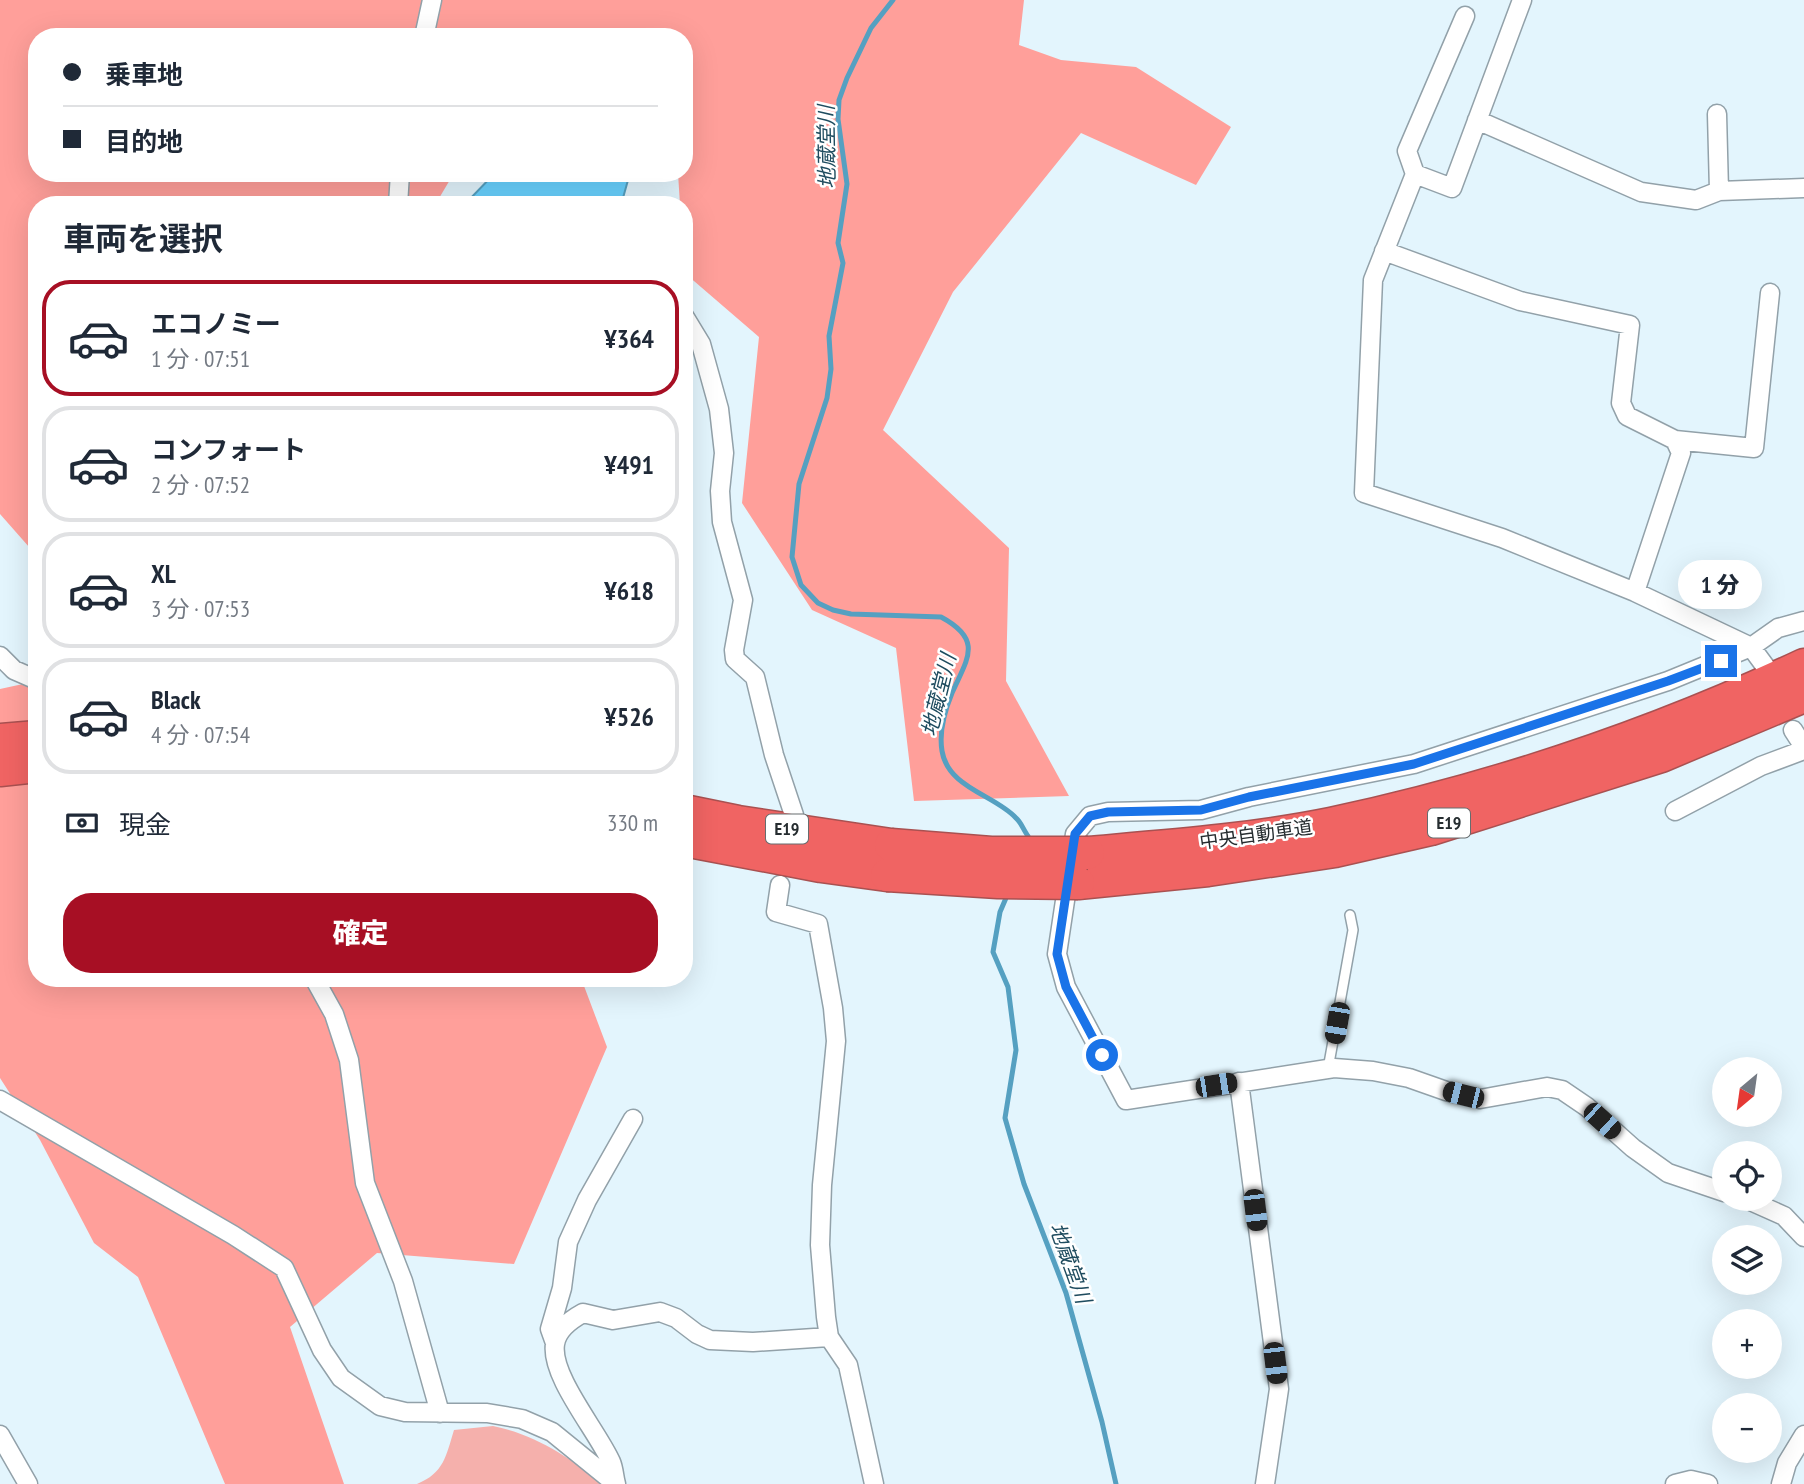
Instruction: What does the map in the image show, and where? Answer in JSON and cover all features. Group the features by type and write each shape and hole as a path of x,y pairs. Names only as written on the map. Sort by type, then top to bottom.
{"highway":[{"name":"中央自動車道","path":"693,813 891,845 991,853 1088,853 1210,842 1329,824 1432,800 1542,768 1726,702 1804,665"},
{"name":"中央自動車道","path":"693,842 887,876 1078,883 1208,870 1335,851 1431,829 1661,756 1804,696"},
{"path":"0,740 28,738"},
{"path":"0,770 28,767"}],"street":[{"path":"426,28 432,0"},
{"path":"1415,174 1452,188 1522,0"},
{"path":"1465,16 1407,151 1415,174 1373,280 1364,493 1502,538 1635,592 1751,646 1765,666"},
{"path":"1717,114 1719,191"},
{"path":"1477,120 1642,192 1696,200 1719,191 1804,188"},
{"path":"1384,251 1520,301 1630,325 1621,403 1627,416 1675,440 1754,448 1770,293"},
{"path":"693,331 701,344 719,409 724,453 720,491 722,522 743,600 734,650 735,659 755,677 774,755 794,815"},
{"path":"1635,592 1681,453 1675,440"},
{"path":"1712,1188 1660,1168 1587,1107 1562,1090 1547,1087 1480,1099 1409,1078 1373,1071 1328,1069 1126,1100 1066,987 1057,954 1075,834 1090,816 1108,812 1201,810 1249,797 1414,764 1668,681 1751,646 1778,628 1804,621"},
{"path":"0,656 14,670 28,676"},
{"path":"1675,811 1762,766 1804,748 1793,730"},
{"path":"780,886 776,912 818,924 833,1008 836,1041 822,1185 820,1245 829,1337 848,1365 874,1484"},
{"path":"319,987 334,1014 349,1060 365,1184 403,1281 440,1413"},
{"path":"1239,1082 1279,1389 1265,1484"},
{"path":"0,1100 233,1235 284,1268 322,1350 341,1378 380,1406 405,1412 487,1413 522,1419 560,1437 616,1484"},
{"path":"616,1484 612,1464 566,1386 556,1363 555,1343 550,1329 562,1288 568,1242 587,1200 633,1119"},
{"path":"1773,1211 1784,1216 1804,1237"},
{"path":"555,1343 569,1321 583,1313 613,1320 660,1312 676,1318 710,1340 753,1342 829,1337"},
{"path":"1781,1484 1787,1463 1804,1434"},
{"path":"0,1435 28,1484"},
{"path":"1675,1484 1692,1480 1708,1484"}],"lane":[{"path":"1328,1069 1353,930 1350,915"}],"shaded area":[{"path":"0,0 1024,0 1019,45 1061,60 1136,67 1231,127 1196,185 1081,133 953,292 883,430 1009,548 1006,681 1069,796 914,801 896,648 812,610 742,503 759,337 693,280 693,196 679,196 679,182 693,182 693,28 28,28 28,182 449,182 440,196 28,196 28,546 0,514"},
{"path":"28,684 28,987 584,987 607,1047 514,1264 377,1253 290,1327 344,1484 225,1484 138,1277 94,1243 40,1140 0,1078 0,689"},
{"path":"493,1426 538,1441 605,1484 417,1484 433,1475 443,1463 454,1430"}],"water":[{"path":"486,182 627,182 624,196 473,196"}],"waterway":[{"name":"地蔵堂川","path":"893,0 871,28 839,100 838,119 847,184 838,243 843,263 829,336 831,369 827,398 799,484 792,557 801,585 818,603 833,610 851,614 941,617 963,634 968,651 945,714 941,737 942,751 953,774 1018,820 1028,836 1026,843"},
{"name":"地蔵堂川","path":"1009,891 1000,912 993,952 1008,987 1016,1050 1005,1118 1024,1184 1066,1293 1102,1422 1116,1484"}],"route":[{"path":"1102,1055 1066,987 1057,954 1075,834 1090,816 1108,812 1201,810 1249,797 1382,772 1644,689 1721,661"}]}
